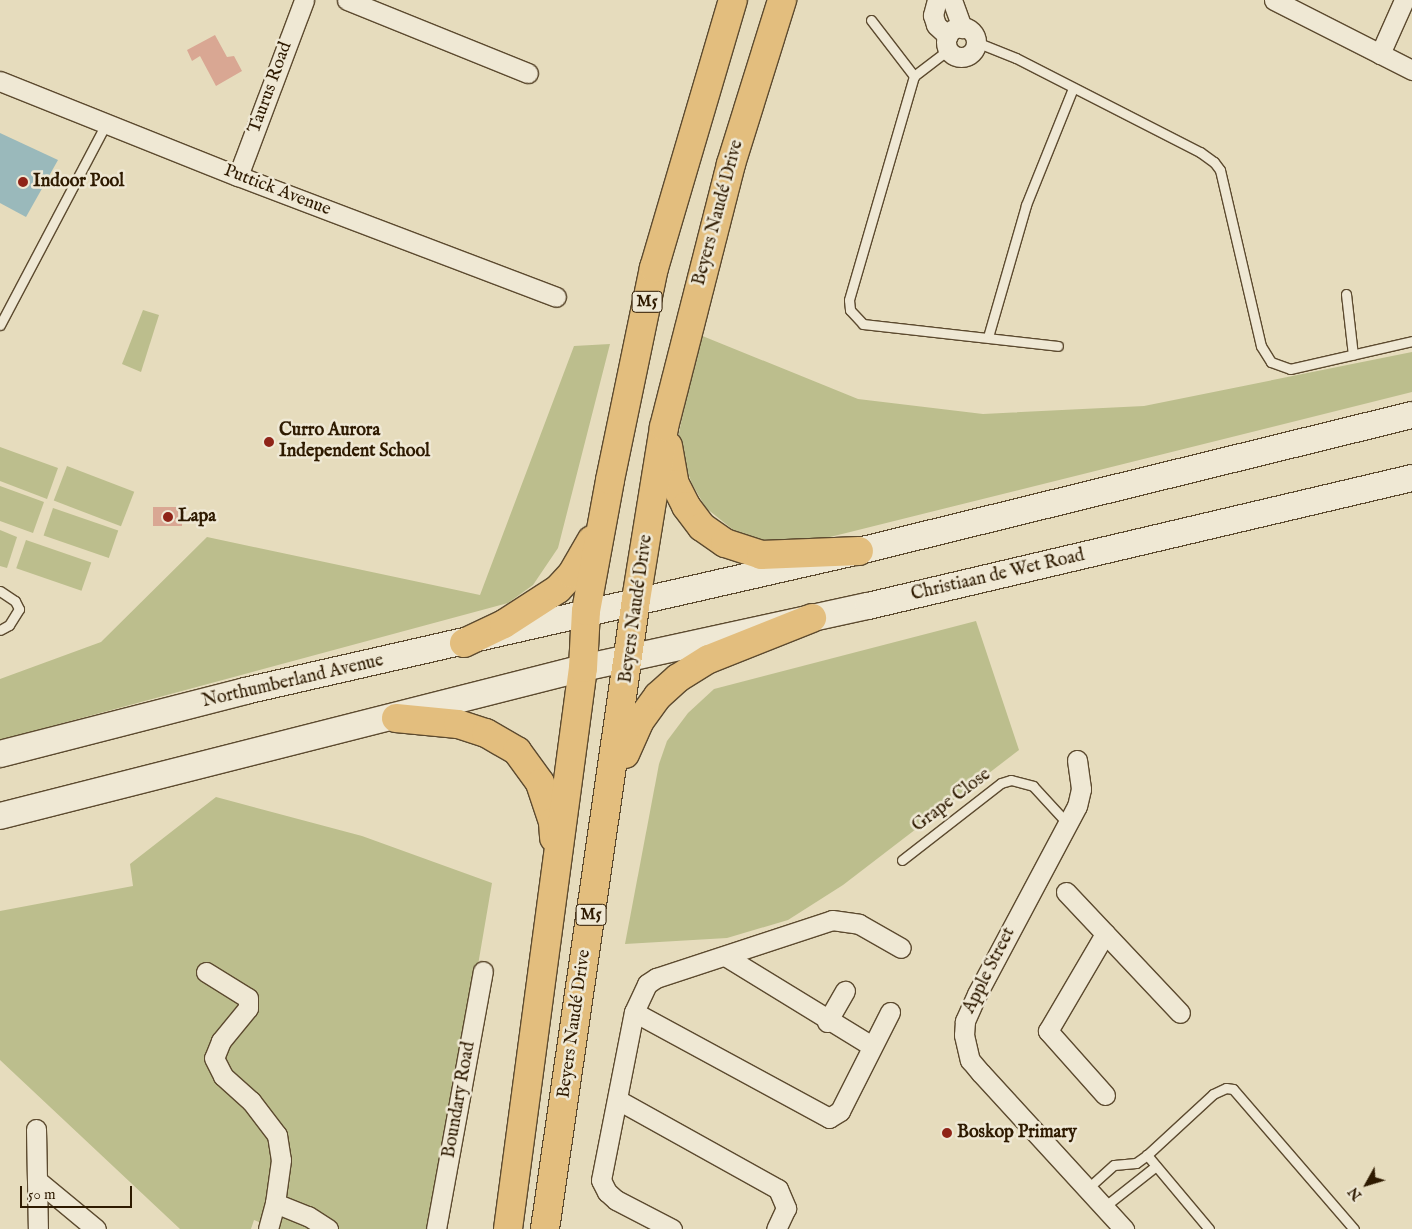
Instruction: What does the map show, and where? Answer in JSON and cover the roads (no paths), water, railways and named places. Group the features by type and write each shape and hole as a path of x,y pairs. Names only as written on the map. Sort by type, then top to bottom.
{"main road":[{"name":"M5","path":"508,1229 584,668 586,611 603,516 654,268 733,0"},
{"name":"Beyers Naudé Drive","path":"545,1229 630,659 636,600 664,427 730,164 782,0"},
{"path":"586,611 859,551 1412,415"},
{"path":"664,427 675,484 686,506 702,527 724,543 761,555 859,551"},
{"name":"Christiaan de Wet Road","path":"584,668 812,618 1412,478"},
{"path":"464,643 504,624 558,589 586,553 603,516"},
{"name":"Northumberland Avenue","path":"0,754 245,691 464,643 586,611"},
{"path":"608,802 639,722 658,696 678,678 709,659 812,618"},
{"path":"0,816 396,718 584,668"},
{"path":"396,718 458,724 486,733 518,751 530,765 543,790 553,822 556,875"}],"street":[{"name":"Taurus Road","path":"238,176 304,0"},
{"path":"347,0 528,73"},
{"path":"937,0 933,15 936,24 953,38"},
{"path":"952,0 953,38 955,56 964,57 972,52 976,42 971,31 953,38"},
{"path":"1274,0 1412,70"},
{"path":"1380,54 1404,0"},
{"name":"Puttick Avenue","path":"0,81 238,176 556,297"},
{"name":"Apple Street","path":"1077,760 1080,800 977,994 966,1020 964,1035 970,1060 980,1073 1124,1229"},
{"path":"1066,892 1180,1013"},
{"path":"672,1229 616,1200 604,1187 602,1172 618,1100 634,1012 641,993 656,978 832,920 859,924 901,948"},
{"path":"1105,934 1048,1031 1105,1095"},
{"path":"725,956 827,1022 872,1046"},
{"name":"Boundary Road","path":"436,1229 482,971"},
{"path":"206,972 248,998 248,1008 221,1040 214,1058 223,1076 262,1114 277,1136 281,1160 275,1203 268,1229"},
{"path":"827,1022 845,991"},
{"path":"634,1012 829,1118 840,1111 890,1012"},
{"path":"618,1100 778,1190 786,1208 776,1229"},
{"path":"36,1129 38,1229"},
{"path":"38,1181 96,1229"},
{"path":"275,1203 308,1216 328,1229"}],"lane":[{"path":"871,20 914,76"},
{"path":"953,38 914,76 849,300 850,310 863,324 1058,346"},
{"path":"976,42 1016,58 1200,152 1220,170 1261,346 1271,362 1290,369 1412,341"},
{"path":"988,337 1026,205 1073,88"},
{"path":"0,325 106,124"},
{"path":"1346,294 1353,355"},
{"path":"0,591 15,601 18,609 9,625 0,630"},
{"name":"Grape Close","path":"902,860 1001,783 1011,780 1033,786 1068,824"},
{"path":"1087,1189 1114,1166 1136,1163 1147,1156 1213,1094 1226,1088 1232,1089 1354,1229"},
{"path":"1147,1156 1208,1229"},
{"path":"1104,1207 1156,1166"}],"water":[{"name":"Indoor Pool","path":"0,133 58,160 26,217 0,203"}],"place":[{"name":"Indoor Pool","path":"23,182"},
{"name":"Curro Aurora Independent School","path":"269,442"},
{"name":"Lapa","path":"168,517"},
{"name":"Boskop Primary","path":"947,1133"}]}
